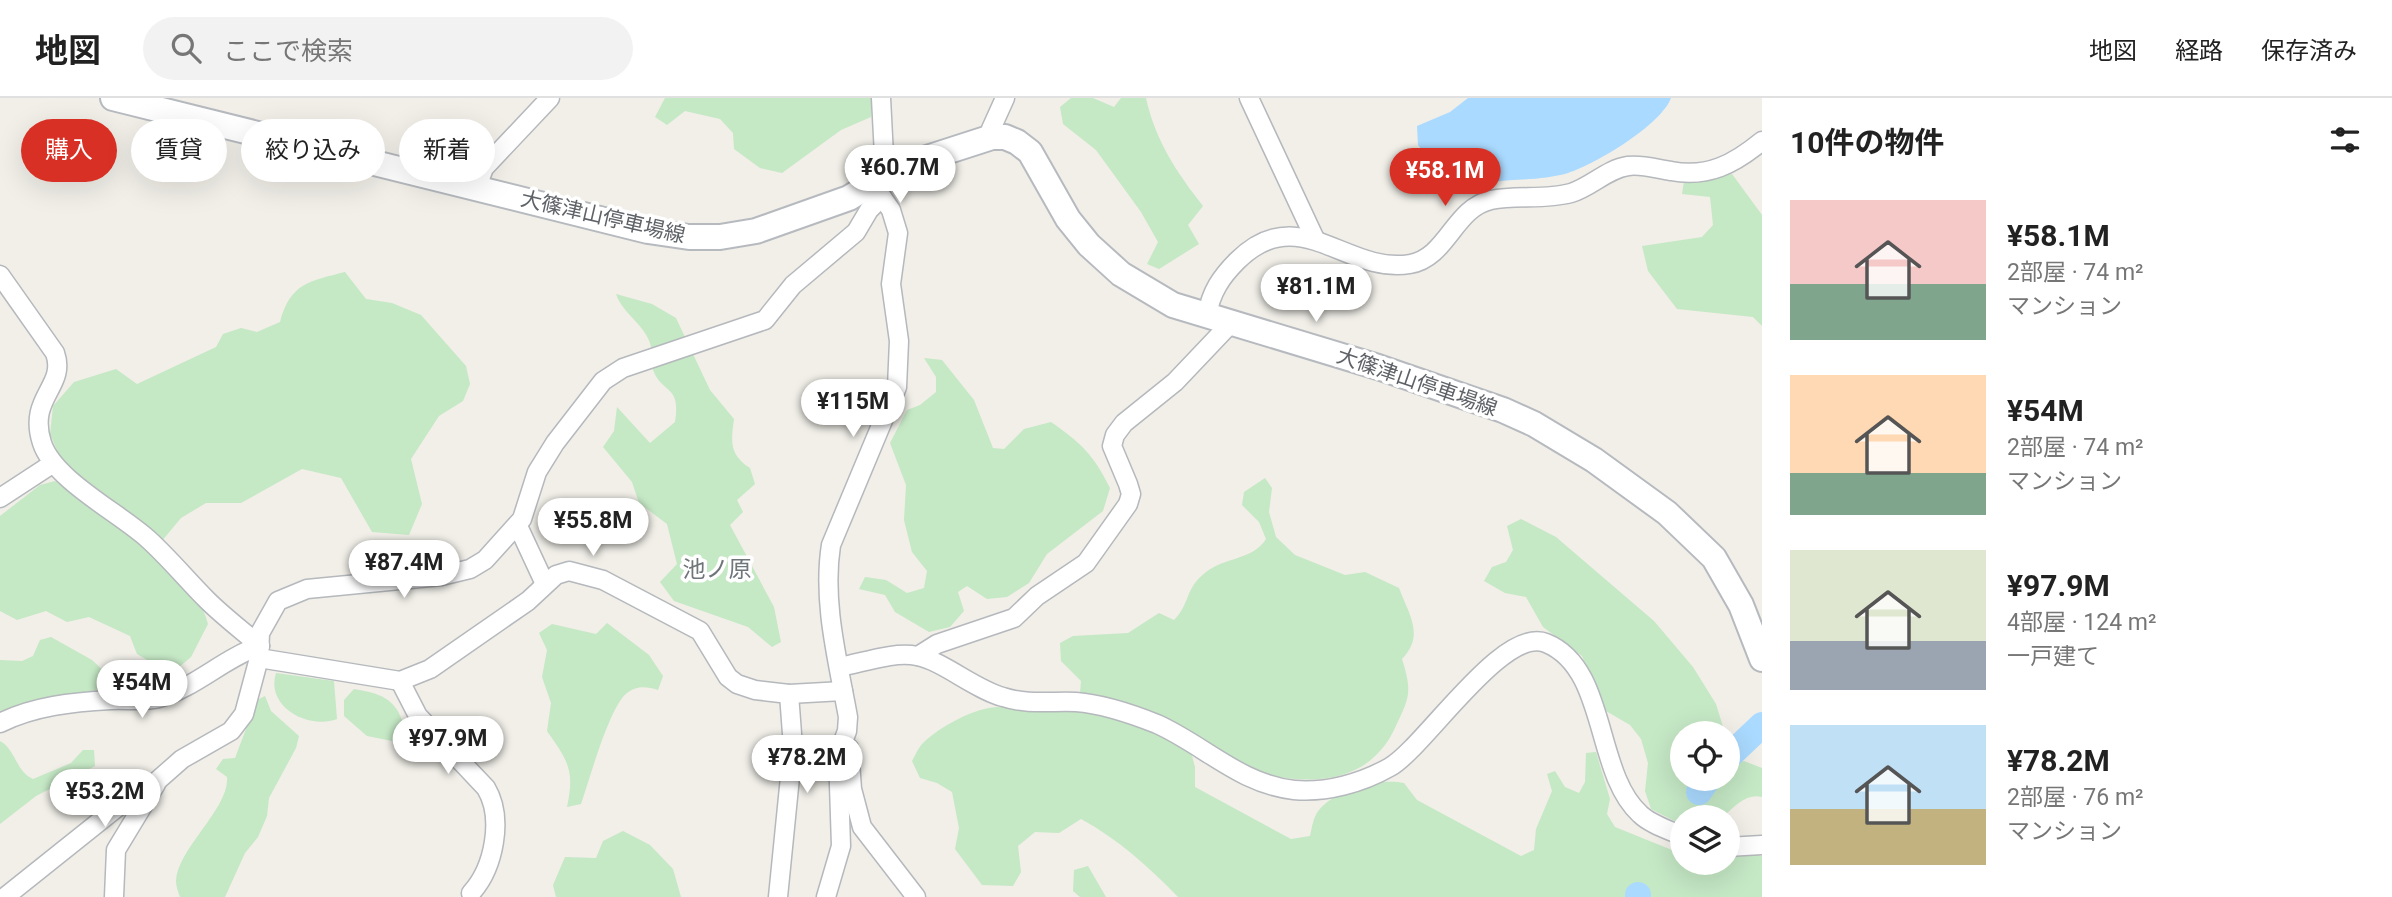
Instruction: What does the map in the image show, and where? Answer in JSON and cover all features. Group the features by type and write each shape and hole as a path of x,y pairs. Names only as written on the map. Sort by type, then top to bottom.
{"main road":[{"name":"大篠津山停車場線","path":"113,98 648,231 689,237 720,237 791,219 880,185 899,167 992,138 1017,142 1030,152 1069,219 1089,245 1113,268 1173,305 1503,410 1566,442 1667,513 1714,558 1741,606 1762,659"}],"street":[{"path":"477,187 484,168 550,98"},
{"path":"5,897 129,798 157,781 182,759 218,740 239,722 260,652 260,633 278,601 294,593 321,587 418,579 470,569 485,560 518,526 546,456 603,381 624,368 765,320 793,285 856,232 869,210 880,185 881,98"},
{"path":"992,138 994,122 1005,98"},
{"path":"1248,98 1315,239"},
{"path":"1207,315 1210,299 1223,275 1258,243 1275,237 1315,239 1374,263 1412,264 1424,261 1468,212 1482,203 1570,194 1628,166 1681,173 1718,169 1740,159 1762,141"},
{"path":"880,185 898,233 891,284 899,341 897,387 892,407 859,471 831,545 827,571 828,596 843,691 852,789 862,827 916,897"},
{"path":"0,275 55,353 60,366 58,376 42,398 39,412 42,444 52,464 124,517 260,652"},
{"path":"918,656 937,644 1006,623 1037,596 1086,563 1128,504 1131,494 1112,446 1115,435 1124,423 1175,382 1232,322"},
{"path":"0,498 52,464"},
{"path":"518,526 545,584"},
{"path":"0,723 39,708 67,703 146,701 163,697 243,652 260,652 400,681 430,669 528,601 556,575 569,571 604,580 700,631 728,677 737,684 755,690 789,694 843,691"},
{"path":"839,667 902,656 918,656 1002,697 1032,704 1079,702 1147,720 1173,732 1235,771 1260,782 1304,790 1355,782 1391,766 1409,752 1479,675 1525,644 1543,641 1558,649 1578,669 1632,806 1641,816 1670,830"},
{"path":"400,681 418,716 486,788 494,801 496,814 485,876 471,892"},
{"path":"778,897 793,747 789,694"},
{"path":"826,897 841,846 838,754 847,731"},
{"path":"114,897 116,850 157,781"},
{"path":"1740,846 1762,845"}],"green space":[{"path":"665,98 872,98 871,117 841,130 782,173 760,168 734,149 733,133 720,119 685,111 667,125 655,117"},
{"path":"1071,98 1093,98 1114,107 1121,98 1146,98 1155,128 1168,155 1203,206 1188,225 1199,244 1159,269 1147,264 1158,242 1141,212 1096,150 1063,124 1060,107"},
{"path":"1732,174 1762,215 1762,326 1753,317 1677,309 1648,271 1642,246 1702,237 1713,225 1710,197 1682,194 1684,181"},
{"path":"345,272 366,299 392,303 421,315 466,366 470,384 463,401 439,416 411,459 422,504 409,535 372,532 341,478 302,469 241,503 206,503 181,518 161,542 126,510 62,462 50,434 53,406 74,382 116,369 137,384 216,347 223,334 241,328 257,332 280,322 289,299 296,291 312,281"},
{"path":"616,294 652,304 676,318 710,390 734,419 733,447 738,458 750,468 755,484 737,500 743,512 730,525 774,607 781,642 772,647 748,627 674,601 660,582 677,564 667,524 639,503 632,482 603,447 614,431 617,407 650,443 675,422 676,401 653,370 651,346 647,336"},
{"path":"924,358 942,360 974,400 993,448 1004,449 1024,429 1051,422 1085,450 1110,488 1103,511 1047,554 1029,583 1007,597 987,599 967,586 958,592 964,611 950,627 929,632 895,612 885,595 859,589 865,577 886,580 907,593 924,588 927,571 912,552 904,520 906,485 890,443 907,410 920,405 936,392 936,377"},
{"path":"1265,478 1272,488 1269,512 1276,537 1295,555 1345,575 1365,572 1399,588 1414,633 1413,642 1402,659 1408,696 1394,730 1377,755 1355,770 1330,778 1273,776 1191,752 1195,767 1195,787 1291,839 1310,836 1317,813 1336,796 1370,784 1404,783 1417,800 1521,856 1534,850 1536,829 1552,791 1547,774 1555,771 1565,787 1579,793 1585,782 1586,753 1596,752 1610,799 1607,814 1615,827 1670,849 1670,875 1740,875 1740,852 1762,856 1762,897 1643,897 1636,890 1634,897 1178,897 1132,854 1081,819 1059,833 1035,832 1018,846 1021,872 1013,886 982,885 955,849 959,828 952,792 937,783 920,778 912,761 920,747 948,724 981,710 1000,707 1041,711 1068,702 1080,693 1081,681 1061,661 1060,643 1073,636 1128,633 1159,613 1174,620 1199,578 1222,563 1254,551 1266,539 1259,522 1242,505 1244,492"},
{"path":"55,481 143,544 185,584 200,604 208,624 191,657 171,674 137,654 130,636 89,617 67,622 46,611 17,620 0,611 0,516 40,485"},
{"path":"1521,519 1556,537 1654,621 1693,667 1716,704 1721,721 1670,721 1670,791 1696,791 1702,797 1708,791 1740,791 1740,762 1744,761 1762,768 1762,797 1751,797 1736,805 1670,805 1670,819 1651,809 1645,791 1648,763 1641,739 1630,725 1606,711 1582,656 1543,627 1526,597 1505,593 1484,581 1492,567 1506,562 1513,550 1507,526"},
{"path":"607,623 649,655 663,676 658,690 635,689 620,700 607,727 581,804 567,807 570,775 565,758 547,731 551,703 542,677 547,650 539,633 552,624 596,634"},
{"path":"51,637 92,660 110,677 109,687 0,711 0,660 22,661 33,656 40,640"},
{"path":"276,673 334,681 337,719 314,721 292,713 277,696 274,685"},
{"path":"354,689 374,693 388,700 398,712 405,731 392,741 367,736 344,716 344,700"},
{"path":"265,696 271,711 299,736 296,748 269,798 267,816 258,837 245,853 225,897 180,897 176,883 179,869 226,789 227,777 216,769 223,759 235,758 257,700"},
{"path":"0,741 10,750 27,776 33,779 71,763 83,750 94,750 95,766 36,796 0,824"},
{"path":"623,831 650,845 673,869 681,897 556,897 553,885 565,857 596,858 603,841"},
{"path":"1088,866 1106,897 1080,897 1073,891 1074,870"}],"water":[{"path":"1468,98 1671,98 1655,120 1594,161 1559,175 1493,182 1490,193 1484,194 1481,186 1452,187 1418,145 1417,126 1450,112"}],"waterway":[{"path":"1740,746 1762,725"}],"district":[{"name":"池ノ原","path":"717,569"}]}
